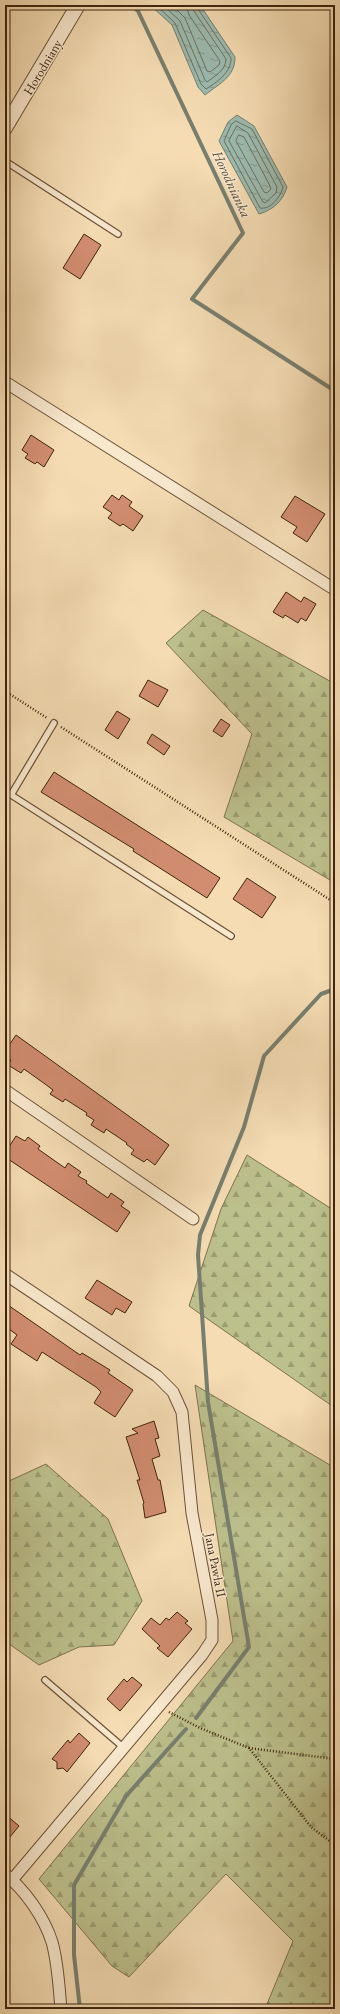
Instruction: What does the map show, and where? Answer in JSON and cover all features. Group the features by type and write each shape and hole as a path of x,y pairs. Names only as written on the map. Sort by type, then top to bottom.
{"street":[{"name":"Horodniany","path":"5,128 78,5"},
{"path":"5,382 334,589"},
{"path":"5,1090 193,1218"},
{"name":"Jana Pawła II","path":"5,1274 157,1376 173,1392 182,1412 192,1513 212,1620 212,1640 202,1655 160,1707 9,1877"},
{"path":"9,1877 28,1898 51,1941 56,1964 61,2009"}],"lane":[{"path":"5,161 118,234"},
{"path":"11,795 54,723"},
{"path":"5,792 231,936"},
{"path":"45,1680 124,1748"}],"path":[{"path":"5,691 335,903"},
{"path":"160,1707 200,1728 249,1748 335,1759"},
{"path":"249,1748 311,1827 335,1845"}],"green space":[{"path":"203,610 335,684 335,883 224,817 252,734 166,643"},
{"path":"247,1155 335,1211 335,1408 189,1306 221,1209"},
{"path":"195,1385 335,1468 335,2009 265,2009 293,1941 226,1874 129,1977 112,1966 39,1879 233,1641"},
{"path":"46,1464 108,1519 142,1601 114,1645 79,1647 39,1665 5,1641 5,1479 9,1481"}],"water":[{"path":"150,5 200,5 235,57 232,70 226,79 205,95 198,87 172,25"},
{"path":"237,115 254,126 287,187 283,197 277,204 269,210 259,214 219,141 228,122"}],"building":[{"path":"84,234 101,245 80,279 63,268"},
{"path":"31,435 54,450 44,467 37,462 35,464 25,458 28,454 22,450"},
{"path":"112,495 119,500 122,495 132,502 129,506 143,516 133,531 123,524 120,526 108,518 112,513 103,507"},
{"path":"295,496 325,514 307,542 293,533 297,527 281,517"},
{"path":"286,592 301,602 304,597 316,604 306,621 301,618 298,623 285,615 283,618 273,612"},
{"path":"148,680 168,690 158,707 139,696"},
{"path":"117,711 130,719 118,739 105,730"},
{"path":"221,719 230,725 222,737 213,731"},
{"path":"152,734 170,746 164,755 147,743"},
{"path":"54,772 220,878 207,898 133,851 134,849 41,792"},
{"path":"247,878 276,897 262,918 233,899"},
{"path":"16,1035 169,1145 155,1165 147,1159 144,1162 131,1154 134,1150 126,1144 127,1143 106,1129 104,1133 91,1125 94,1120 86,1115 87,1113 65,1099 63,1102 50,1094 53,1090 24,1069 21,1073 8,1065 11,1060 5,1056 5,1051"},
{"path":"16,1136 25,1141 28,1137 40,1146 38,1149 65,1168 68,1163 81,1172 78,1176 87,1181 86,1183 108,1198 111,1193 124,1202 121,1206 130,1212 117,1232 5,1157 5,1153"},
{"path":"97,1280 132,1302 125,1313 116,1308 112,1315 85,1298"},
{"path":"5,1303 80,1355 82,1353 110,1370 108,1373 133,1390 115,1417 94,1403 101,1392 96,1387 42,1352 37,1361 11,1344 17,1335 5,1326"},
{"path":"154,1421 159,1438 155,1439 160,1456 152,1459 158,1480 160,1480 166,1512 145,1518 144,1503 137,1480 140,1480 126,1437 138,1433 132,1429"},
{"path":"177,1612 188,1621 185,1623 192,1629 168,1657 157,1648 160,1646 142,1629 151,1618 160,1625 166,1618 169,1620"},
{"path":"132,1677 142,1685 120,1711 107,1699 124,1679 127,1682"},
{"path":"79,1733 90,1743 67,1772 63,1768 57,1769 57,1762 52,1759 68,1740 70,1743"},
{"path":"5,1814 19,1826 5,1843"}],"waterway":[{"name":"Horodnianka","path":"130,5 138,11 243,233 192,299 335,391"},
{"path":"196,1718 249,1647 208,1402 198,1255 200,1235 244,1127 264,1056 321,994 335,989"},
{"path":"80,2009 74,1955 74,1885 126,1796 186,1729"}]}
